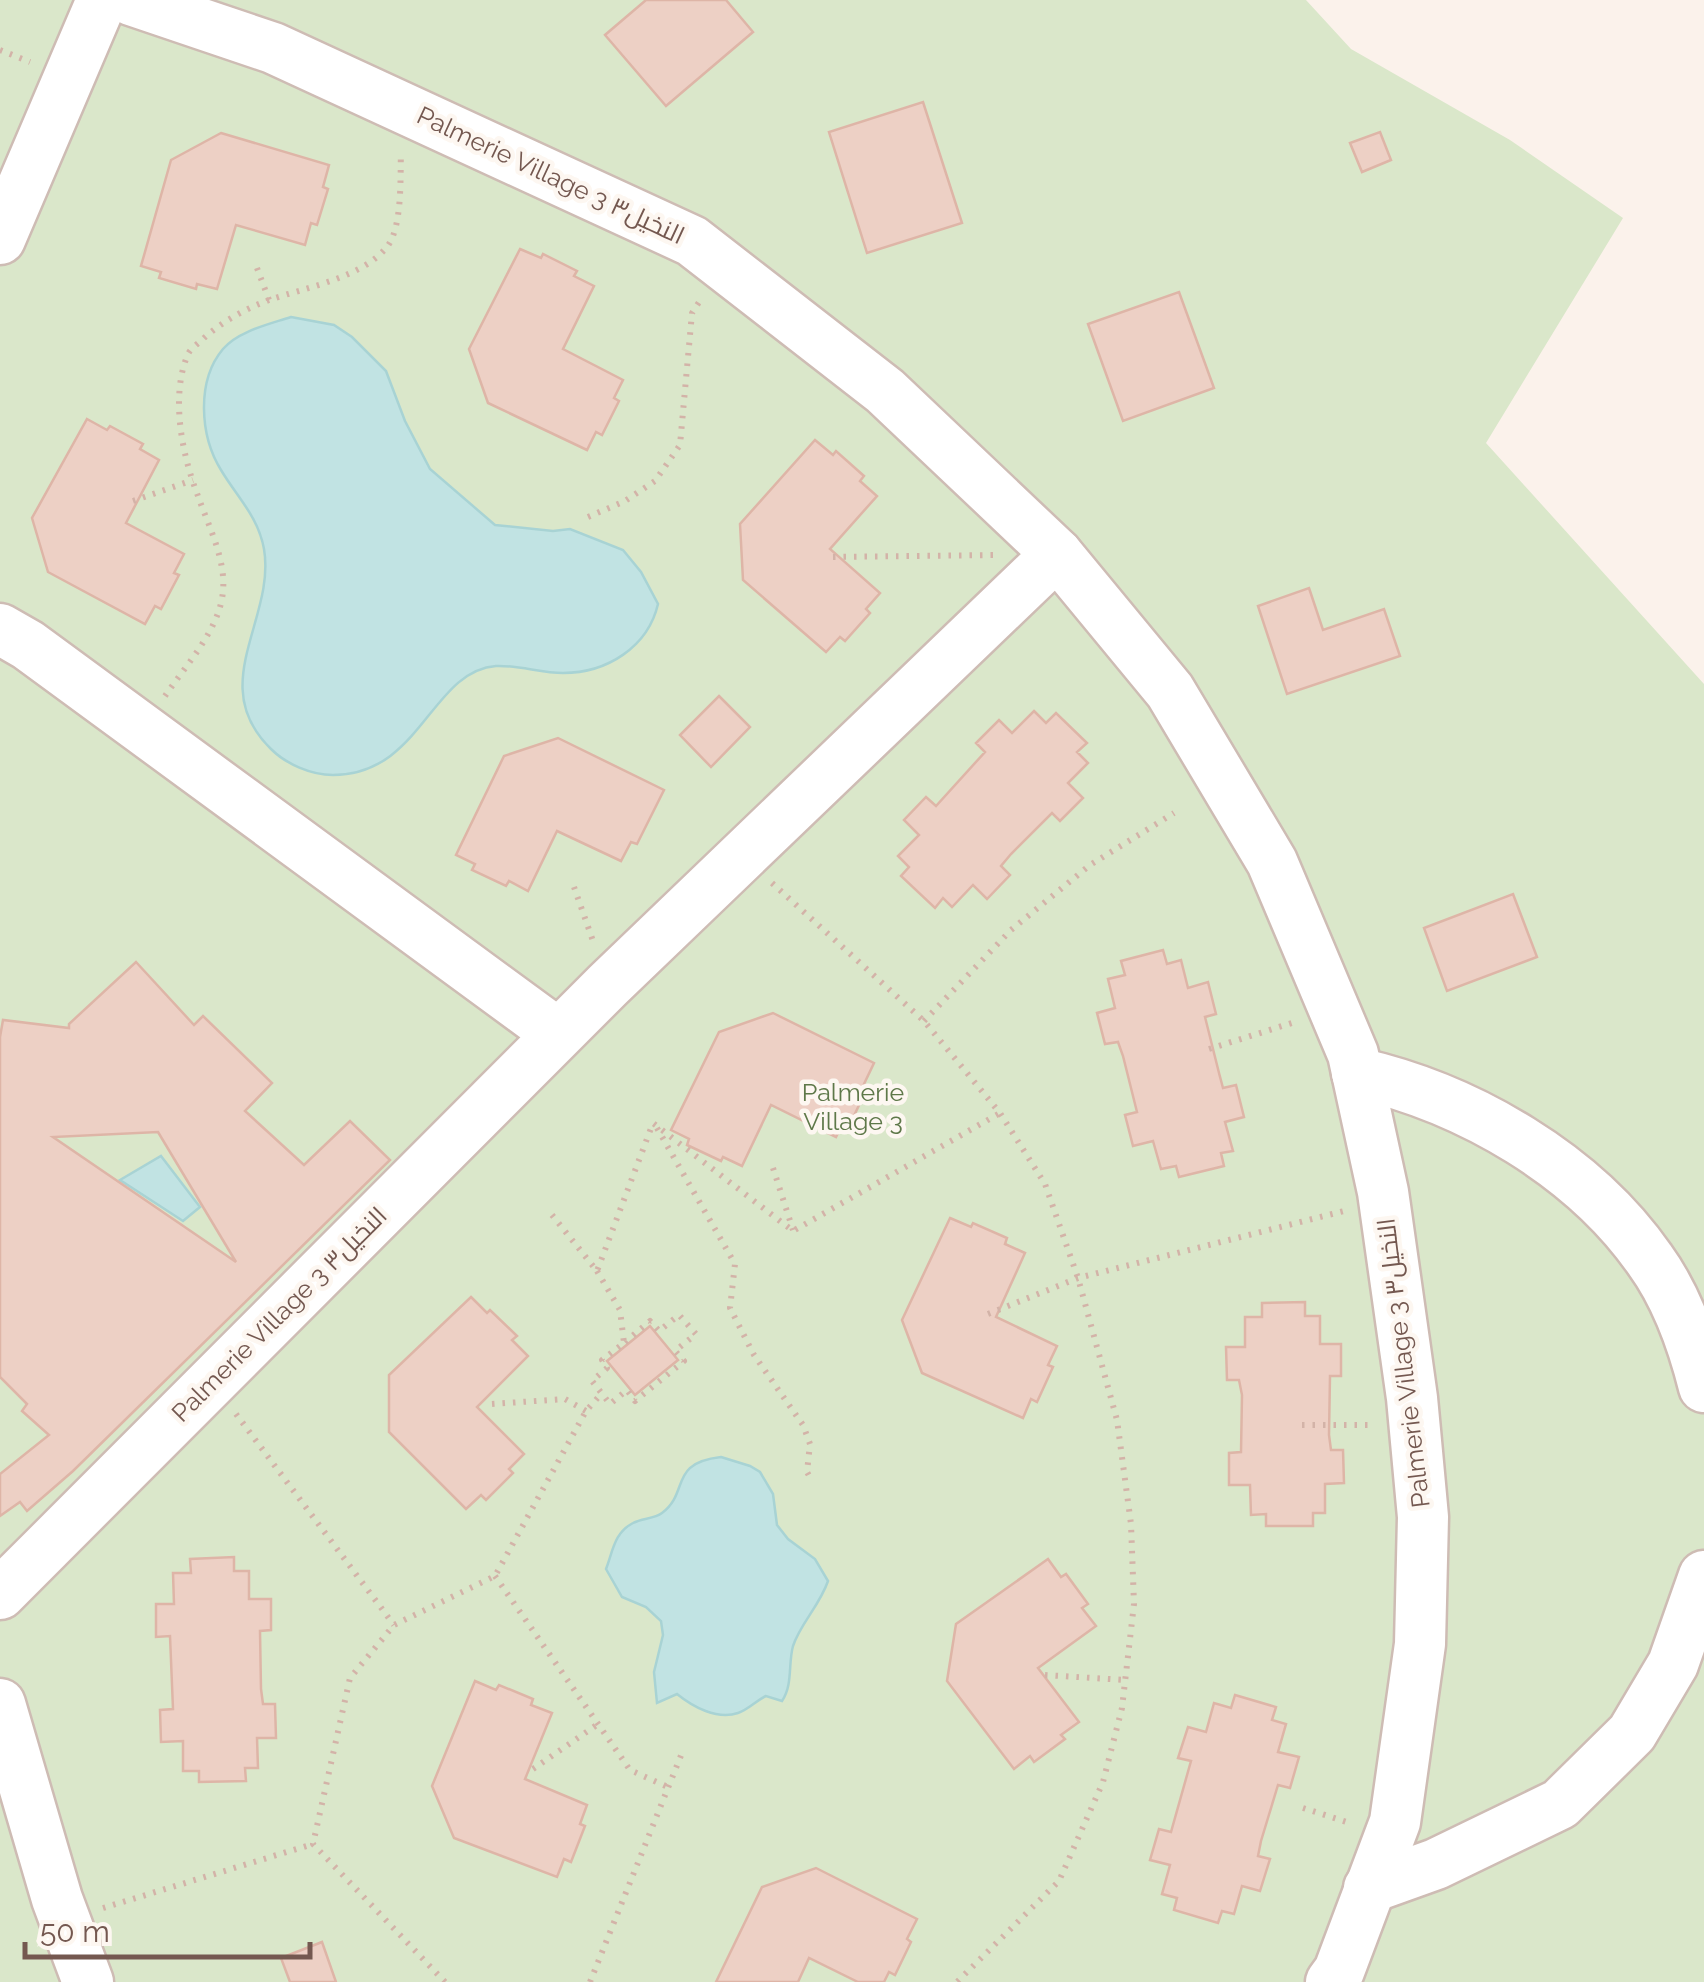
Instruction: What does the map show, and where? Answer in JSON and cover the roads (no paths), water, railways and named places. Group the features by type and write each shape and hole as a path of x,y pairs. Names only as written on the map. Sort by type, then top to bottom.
{"street":[{"path":"0,239 102,0"},
{"name":"Palmerie Village 3 النخيل٣","path":"131,0 273,48 692,240 885,390 1057,554 1170,690 1272,862 1353,1054 1384,1201 1414,1425 1423,1516 1420,1644 1395,1822 1339,1971 1331,1982"},
{"name":"Palmerie Village 3 النخيل٣","path":"0,1594 558,1034 1057,554"},
{"path":"0,629 28,645 558,1034"},
{"path":"1357,1073 1392,1081 1450,1104 1506,1130 1556,1163 1651,1260 1692,1339 1704,1387"},
{"path":"1369,1888 1436,1864 1560,1804 1632,1733 1673,1664 1704,1576"},
{"path":"0,1704 57,1899 88,1982"}],"water":[{"path":"291,317 334,325 386,371 405,421 430,469 495,525 570,529 623,550 641,572 658,604 635,645 610,663 579,672 496,666 474,672 455,685 406,742 363,771 316,773 291,764 271,749 252,725 244,701 243,676 261,601 264,549 252,517 214,456 204,409 208,377 223,349 246,333"},
{"path":"161,1156 200,1207 183,1221 120,1180"},
{"path":"721,1457 760,1472 773,1494 777,1525 788,1539 815,1559 828,1581 793,1646 788,1688 782,1701 766,1696 730,1715 706,1711 677,1694 657,1703 654,1672 663,1635 661,1621 646,1607 622,1597 606,1569 622,1532 633,1523 662,1513 693,1465"}],"park label":[{"name":"Palmerie Village 3","path":"853,1106"}]}
